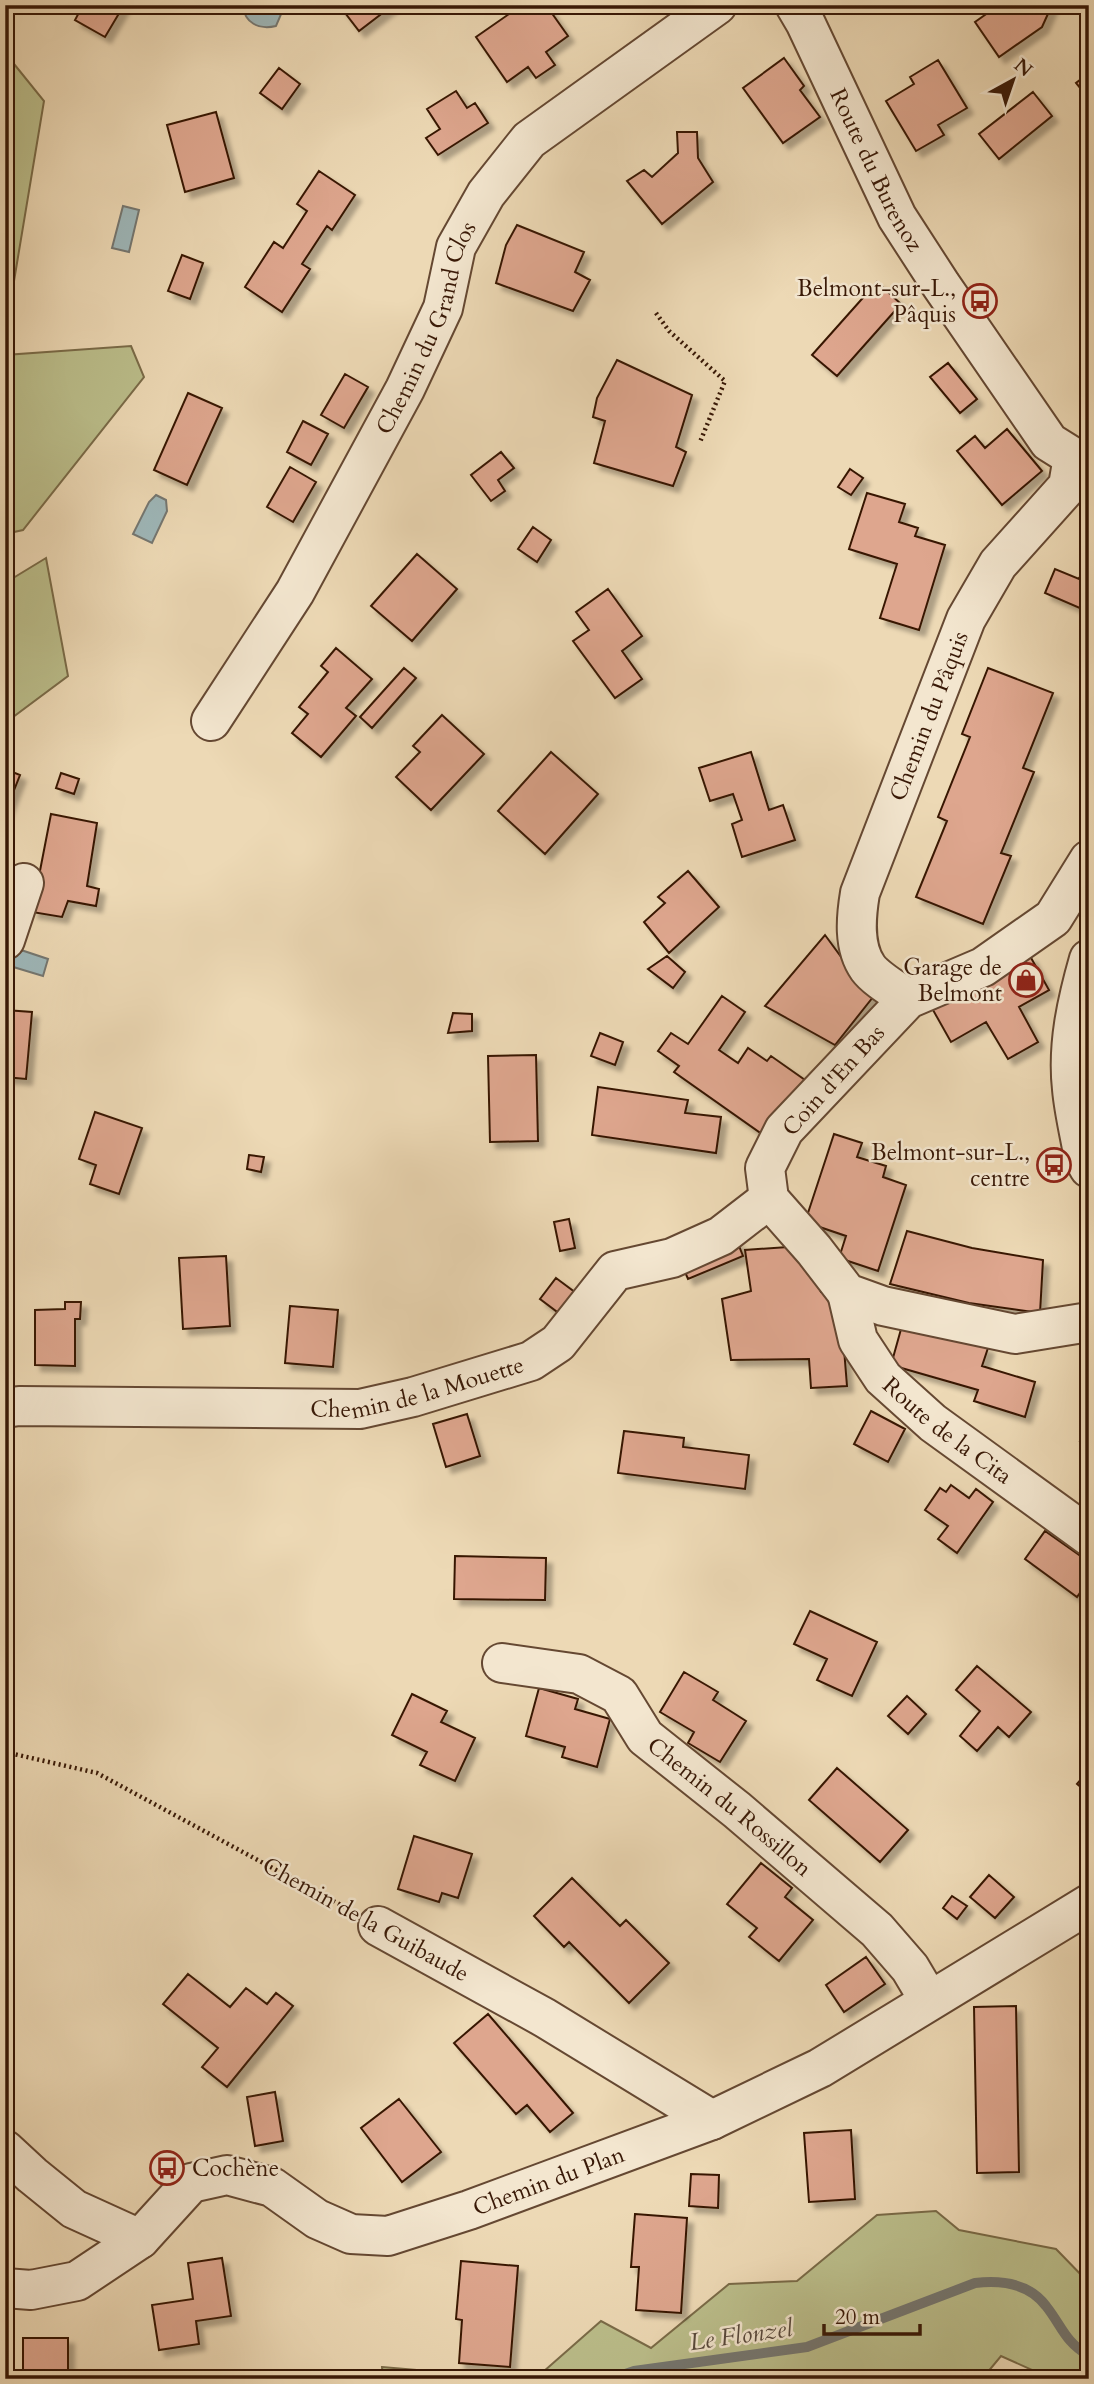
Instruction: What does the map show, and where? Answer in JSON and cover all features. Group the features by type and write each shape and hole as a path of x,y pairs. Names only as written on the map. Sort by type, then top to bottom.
{"street":[{"name":"Chemin du Grand Clos","path":"211,721 295,592 405,389 443,309 456,247 486,194 529,140 717,5"},
{"name":"Route du Burenoz","path":"810,11 897,216 1049,442 1081,457"},
{"name":"Chemin du Pâquis","path":"908,999 868,968 857,940 856,918 860,893 966,620 998,564 1068,485 1081,457"},
{"name":"Coin d'En Bas","path":"769,1199 765,1168 784,1130 908,999 983,967 1053,918 1089,860"},
{"path":"5,940 24,883"},
{"path":"1089,959 1079,995 1072,1040 1072,1087 1084,1158 1089,1168"},
{"path":"769,1199 847,1293 883,1306 1015,1334 1089,1322"},
{"name":"Chemin de la Mouette","path":"5,1409 32,1406 360,1409 413,1396 531,1361 558,1343 615,1271 672,1258 721,1236 769,1199"},
{"name":"Route de la Cita","path":"847,1293 858,1340 883,1378 933,1423 1089,1536"},
{"name":"Chemin du Rossillon","path":"502,1663 579,1674 619,1695 645,1737 737,1810 877,1930 909,1968 929,2000"},
{"name":"Chemin du Plan","path":"5,2288 31,2290 77,2281 140,2239 191,2183 227,2175 272,2187 317,2219 351,2234 388,2236 469,2210 712,2120 820,2068 1089,1904"},
{"name":"Chemin de la Guibaude","path":"378,1926 545,2018 712,2120"},
{"path":"5,2150 75,2208 140,2239"}],"path":[{"path":"656,313 669,331 724,381 700,442"},
{"name":"Chemin de la Guibaude","path":"5,1752 97,1773 378,1926"}],"green space":[{"path":"10,59 44,101 5,335 5,63"},
{"path":"131,346 144,377 23,530 5,534 5,355"},
{"path":"46,558 68,676 5,723 5,583"},
{"path":"936,2211 959,2230 1056,2249 1089,2283 1089,2379 1052,2379 1001,2356 982,2379 535,2379 601,2321 651,2348 729,2284 797,2281 877,2215"},
{"path":"382,2367 522,2379 383,2379"}],"water":[{"path":"243,5 285,5 276,26 264,27 249,21"},
{"path":"123,206 139,210 129,252 112,248"},
{"path":"156,495 166,500 167,511 152,543 133,534 149,502"},
{"path":"15,948 48,959 43,976 10,966"}],"building":[{"path":"83,5 124,5 105,37 75,20"},
{"path":"339,5 393,5 359,31"},
{"path":"522,5 546,5 568,36 546,52 555,65 536,78 528,67 507,82 476,37"},
{"path":"999,5 1052,5 1042,27 999,57 975,22"},
{"path":"784,58 804,86 800,90 820,117 783,143 743,88"},
{"path":"938,60 967,108 938,125 944,135 916,151 886,101 914,84 910,77"},
{"path":"279,68 300,84 282,109 260,93"},
{"path":"1089,73 1089,99 1076,83"},
{"path":"456,91 467,108 475,103 488,123 438,155 426,138 440,129 427,109"},
{"path":"1033,92 1052,116 999,159 979,134"},
{"path":"216,112 234,178 185,192 167,125"},
{"path":"677,132 697,132 698,158 713,182 662,224 627,181 644,170 652,177 678,153"},
{"path":"319,171 355,195 332,230 327,226 302,264 310,269 282,312 245,287 274,242 283,248 307,211 297,204"},
{"path":"517,225 584,252 575,272 590,280 573,311 496,283 506,245"},
{"path":"182,255 203,263 190,299 168,291"},
{"path":"877,282 901,304 837,376 812,355"},
{"path":"617,360 692,395 676,447 686,452 673,486 594,463 605,421 593,417 597,398"},
{"path":"948,363 977,399 960,413 930,377"},
{"path":"345,374 368,387 344,428 321,415"},
{"path":"188,393 222,408 187,485 154,470"},
{"path":"303,421 328,434 311,465 287,452"},
{"path":"1007,429 1042,471 1002,505 957,451 975,436 985,448"},
{"path":"501,452 514,468 498,480 505,491 491,501 471,475"},
{"path":"290,467 316,482 293,522 267,507"},
{"path":"850,469 863,478 851,495 838,487"},
{"path":"867,493 905,504 899,522 918,528 915,536 945,545 919,630 880,618 897,564 849,549"},
{"path":"533,527 551,540 537,562 518,549"},
{"path":"417,554 457,589 412,641 371,606"},
{"path":"1086,562 1089,563 1089,612 1045,593 1055,569 1079,579"},
{"path":"608,589 642,636 622,651 642,679 615,698 573,641 589,630 576,612"},
{"path":"336,648 372,679 346,708 356,716 321,757 292,733 308,714 299,707 328,672 321,666"},
{"path":"404,668 416,678 372,728 360,717"},
{"path":"988,668 1053,693 1023,768 1034,772 1001,853 1011,856 983,924 916,897 947,821 938,817 970,737 962,734"},
{"path":"442,715 484,754 431,810 396,777 420,752 413,746"},
{"path":"551,752 598,794 545,854 498,811"},
{"path":"751,752 769,810 783,805 795,840 742,857 732,824 742,820 733,794 710,801 699,768"},
{"path":"5,769 20,775 5,813"},
{"path":"61,773 79,779 74,794 56,788"},
{"path":"51,814 97,823 87,886 99,889 96,906 68,901 62,917 32,912"},
{"path":"688,871 719,907 669,953 644,922 665,903 658,897"},
{"path":"825,935 850,969 877,992 835,1045 765,1006"},
{"path":"667,956 685,972 673,988 648,969"},
{"path":"1030,956 1049,990 1019,1007 1038,1042 1008,1059 986,1022 951,1042 933,1010"},
{"path":"722,996 745,1012 719,1050 738,1063 748,1048 767,1061 771,1056 805,1080 766,1137 674,1072 679,1066 658,1051 671,1033 688,1044"},
{"path":"5,1010 32,1012 26,1079 5,1077"},
{"path":"453,1013 472,1014 472,1031 448,1033"},
{"path":"600,1033 623,1042 615,1065 591,1056"},
{"path":"536,1055 538,1141 490,1142 488,1056"},
{"path":"598,1087 688,1100 685,1113 721,1117 716,1153 592,1135"},
{"path":"95,1112 142,1128 119,1194 90,1184 96,1165 79,1159"},
{"path":"834,1134 862,1143 857,1157 886,1166 883,1177 906,1185 878,1271 839,1258 846,1236 805,1222"},
{"path":"249,1155 264,1157 261,1172 247,1169"},
{"path":"569,1219 575,1248 560,1251 554,1222"},
{"path":"907,1231 972,1248 1043,1260 1040,1313 969,1303 890,1284"},
{"path":"737,1241 743,1256 688,1279 682,1265"},
{"path":"788,1247 808,1257 821,1292 828,1292 844,1349 847,1386 811,1388 809,1359 731,1360 722,1299 751,1291 745,1250"},
{"path":"226,1256 230,1326 183,1329 179,1258"},
{"path":"556,1278 576,1293 560,1314 540,1299"},
{"path":"65,1302 81,1302 80,1319 75,1319 75,1366 35,1365 35,1310 65,1309"},
{"path":"290,1306 338,1310 333,1367 285,1363"},
{"path":"903,1322 988,1348 982,1366 1035,1382 1025,1417 974,1401 978,1390 891,1365"},
{"path":"871,1411 905,1429 888,1462 854,1444"},
{"path":"467,1414 480,1456 446,1467 433,1424"},
{"path":"1089,1425 1089,1446 1080,1441"},
{"path":"624,1431 684,1438 683,1447 749,1455 745,1489 618,1473"},
{"path":"951,1485 969,1498 976,1489 993,1502 957,1553 938,1539 948,1526 925,1510 940,1488 946,1492"},
{"path":"1045,1531 1089,1562 1089,1580 1077,1597 1025,1559"},
{"path":"455,1556 546,1558 545,1600 454,1599"},
{"path":"810,1611 877,1642 852,1696 817,1680 827,1659 794,1644"},
{"path":"977,1666 1031,1712 1009,1737 998,1727 977,1751 960,1736 980,1711 956,1690"},
{"path":"684,1672 718,1692 713,1700 746,1721 720,1762 688,1743 694,1732 660,1712"},
{"path":"539,1688 578,1699 575,1709 610,1719 597,1767 562,1757 565,1747 526,1736"},
{"path":"412,1694 447,1711 441,1722 475,1738 455,1781 420,1765 427,1752 392,1735"},
{"path":"907,1696 926,1714 908,1734 888,1716"},
{"path":"837,1768 908,1830 880,1862 809,1800"},
{"path":"1089,1770 1089,1794 1077,1784"},
{"path":"414,1836 472,1854 458,1898 442,1893 439,1902 398,1889"},
{"path":"761,1863 792,1888 785,1897 813,1920 779,1961 749,1937 757,1928 727,1904"},
{"path":"989,1875 1014,1897 995,1918 970,1897"},
{"path":"572,1878 620,1926 626,1920 669,1963 629,2003 569,1942 564,1947 534,1916"},
{"path":"952,1896 967,1906 957,1919 943,1908"},
{"path":"866,1957 885,1984 844,2012 826,1985"},
{"path":"188,1974 230,2007 246,1988 267,2004 276,1993 293,2006 227,2087 202,2067 218,2048 163,2004"},
{"path":"1016,2006 1019,2172 977,2173 974,2007"},
{"path":"488,2014 573,2113 550,2132 527,2105 516,2114 454,2043"},
{"path":"275,2092 283,2141 255,2146 247,2097"},
{"path":"399,2099 441,2152 402,2182 361,2128"},
{"path":"851,2130 855,2199 809,2202 804,2133"},
{"path":"691,2174 719,2175 718,2208 689,2206"},
{"path":"635,2214 687,2218 681,2313 636,2310 639,2267 631,2267"},
{"path":"222,2258 231,2316 196,2321 199,2344 159,2350 152,2305 193,2299 188,2263"},
{"path":"461,2261 518,2266 510,2367 459,2363 462,2320 456,2319"},
{"path":"23,2338 68,2338 68,2379 23,2379"}],"waterway":[{"name":"Le Flonzel","path":"611,2379 634,2371 807,2347 975,2283 985,2282 1014,2285 1031,2292 1046,2306 1069,2339 1089,2356"}],"place":[{"name":"Belmont-sur-L., Pâquis","path":"980,301"},
{"name":"Garage de Belmont","path":"1026,980"},
{"name":"Belmont-sur-L., centre","path":"1054,1165"},
{"name":"Cochène","path":"167,2168"}]}
